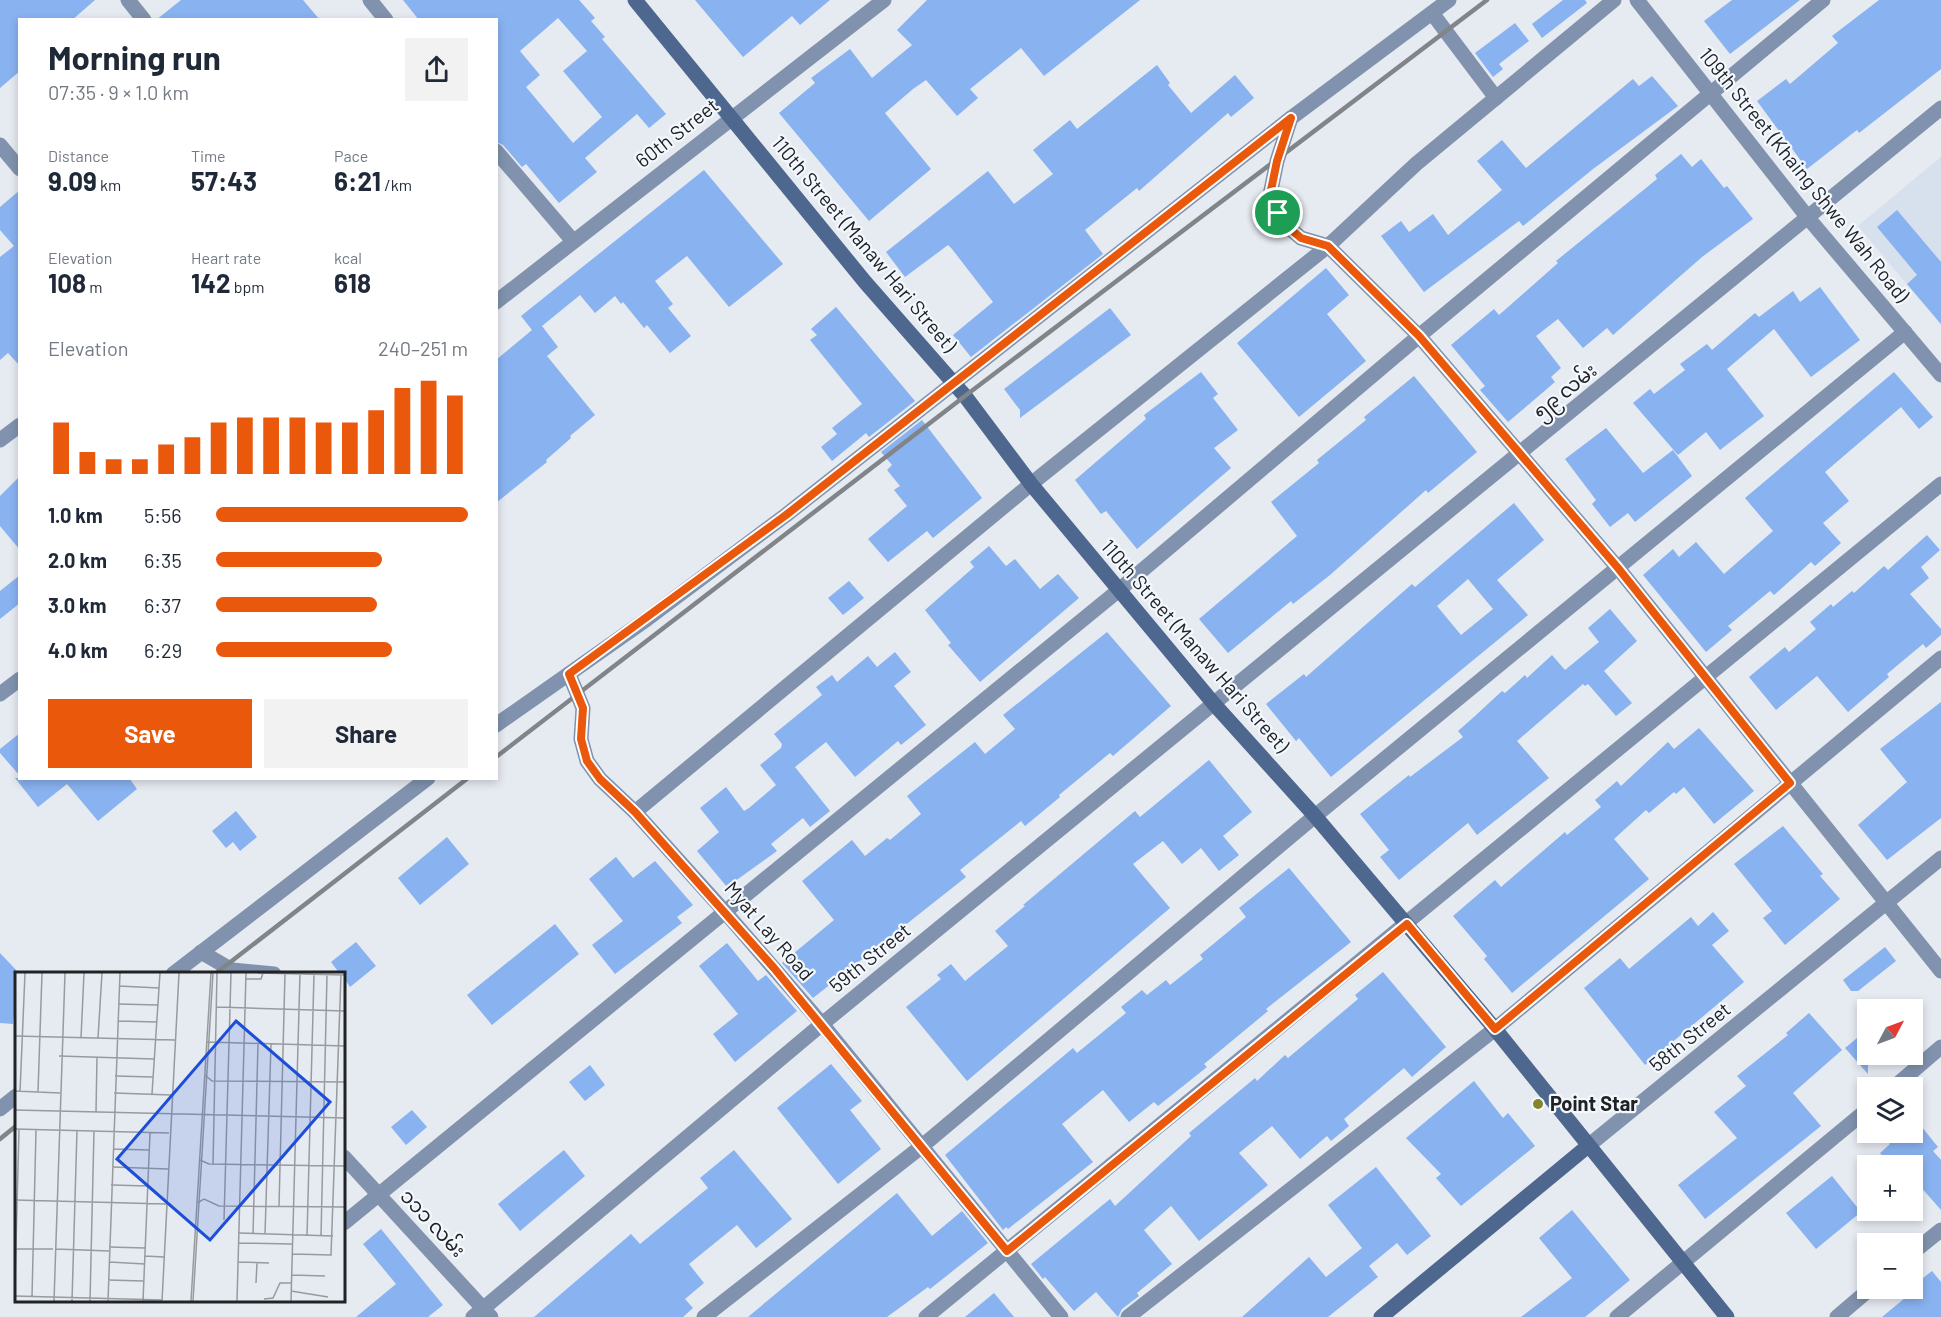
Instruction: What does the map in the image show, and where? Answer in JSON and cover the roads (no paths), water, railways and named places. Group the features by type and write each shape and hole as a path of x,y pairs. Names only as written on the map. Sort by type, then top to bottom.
{"main road":[{"name":"110th Street (Manaw Hari Street)","path":"635,0 1214,704 1316,816 1495,1029 1727,1317"},
{"name":"58th Street","path":"1381,1317 1588,1146"}],"street":[{"path":"128,0 142,18"},
{"path":"370,0 384,18"},
{"name":"60th Street","path":"498,300 884,0"},
{"path":"498,724 786,515 1291,118 1449,0"},
{"path":"635,812 1031,484 1328,246 1416,164 1614,0"},
{"name":"109th Street (Khaing Shwe Wah Road)","path":"1637,0 1708,94 1809,219 1941,375"},
{"path":"345,1223 1119,590 1419,336 1823,0"},
{"path":"1432,13 1496,98"},
{"name":"၅၉ လမ်း","path":"1214,704 1809,219 1941,108"},
{"path":"1291,118 1277,161 1270,195 1288,227 1301,238 1328,246 1419,336 1618,568 1941,971"},
{"path":"0,145 18,167"},
{"path":"498,153 573,241"},
{"path":"704,1317 921,1147 1316,816 1905,332"},
{"path":"0,441 18,426"},
{"path":"926,1317 1941,484"},
{"path":"1128,1317 1495,1029 1941,658"},
{"name":"Myat Lay Road","path":"569,674 583,708 581,739 587,761 600,779 635,812 822,1024 1061,1317"},
{"path":"0,694 18,680"},
{"name":"59th Street","path":"482,1314 822,1024 1214,704"},
{"path":"176,972 425,780"},
{"name":"58th Street","path":"1588,1146 1941,858"},
{"path":"201,952 232,970 253,972"},
{"path":"1906,1077 1941,1047"},
{"path":"0,1109 15,1097"},
{"path":"1617,1317 1684,1264 1857,1118"},
{"name":"၁၁၁ လမ်း","path":"345,1158 482,1314"},
{"path":"1923,1244 1941,1230"},
{"path":"1836,1317 1857,1299"}],"railway":[{"path":"498,755 965,396 1487,0"},
{"path":"218,972 465,780"},
{"path":"0,1139 15,1127"}],"place":[{"name":"Point Star","path":"1538,1104"}]}
